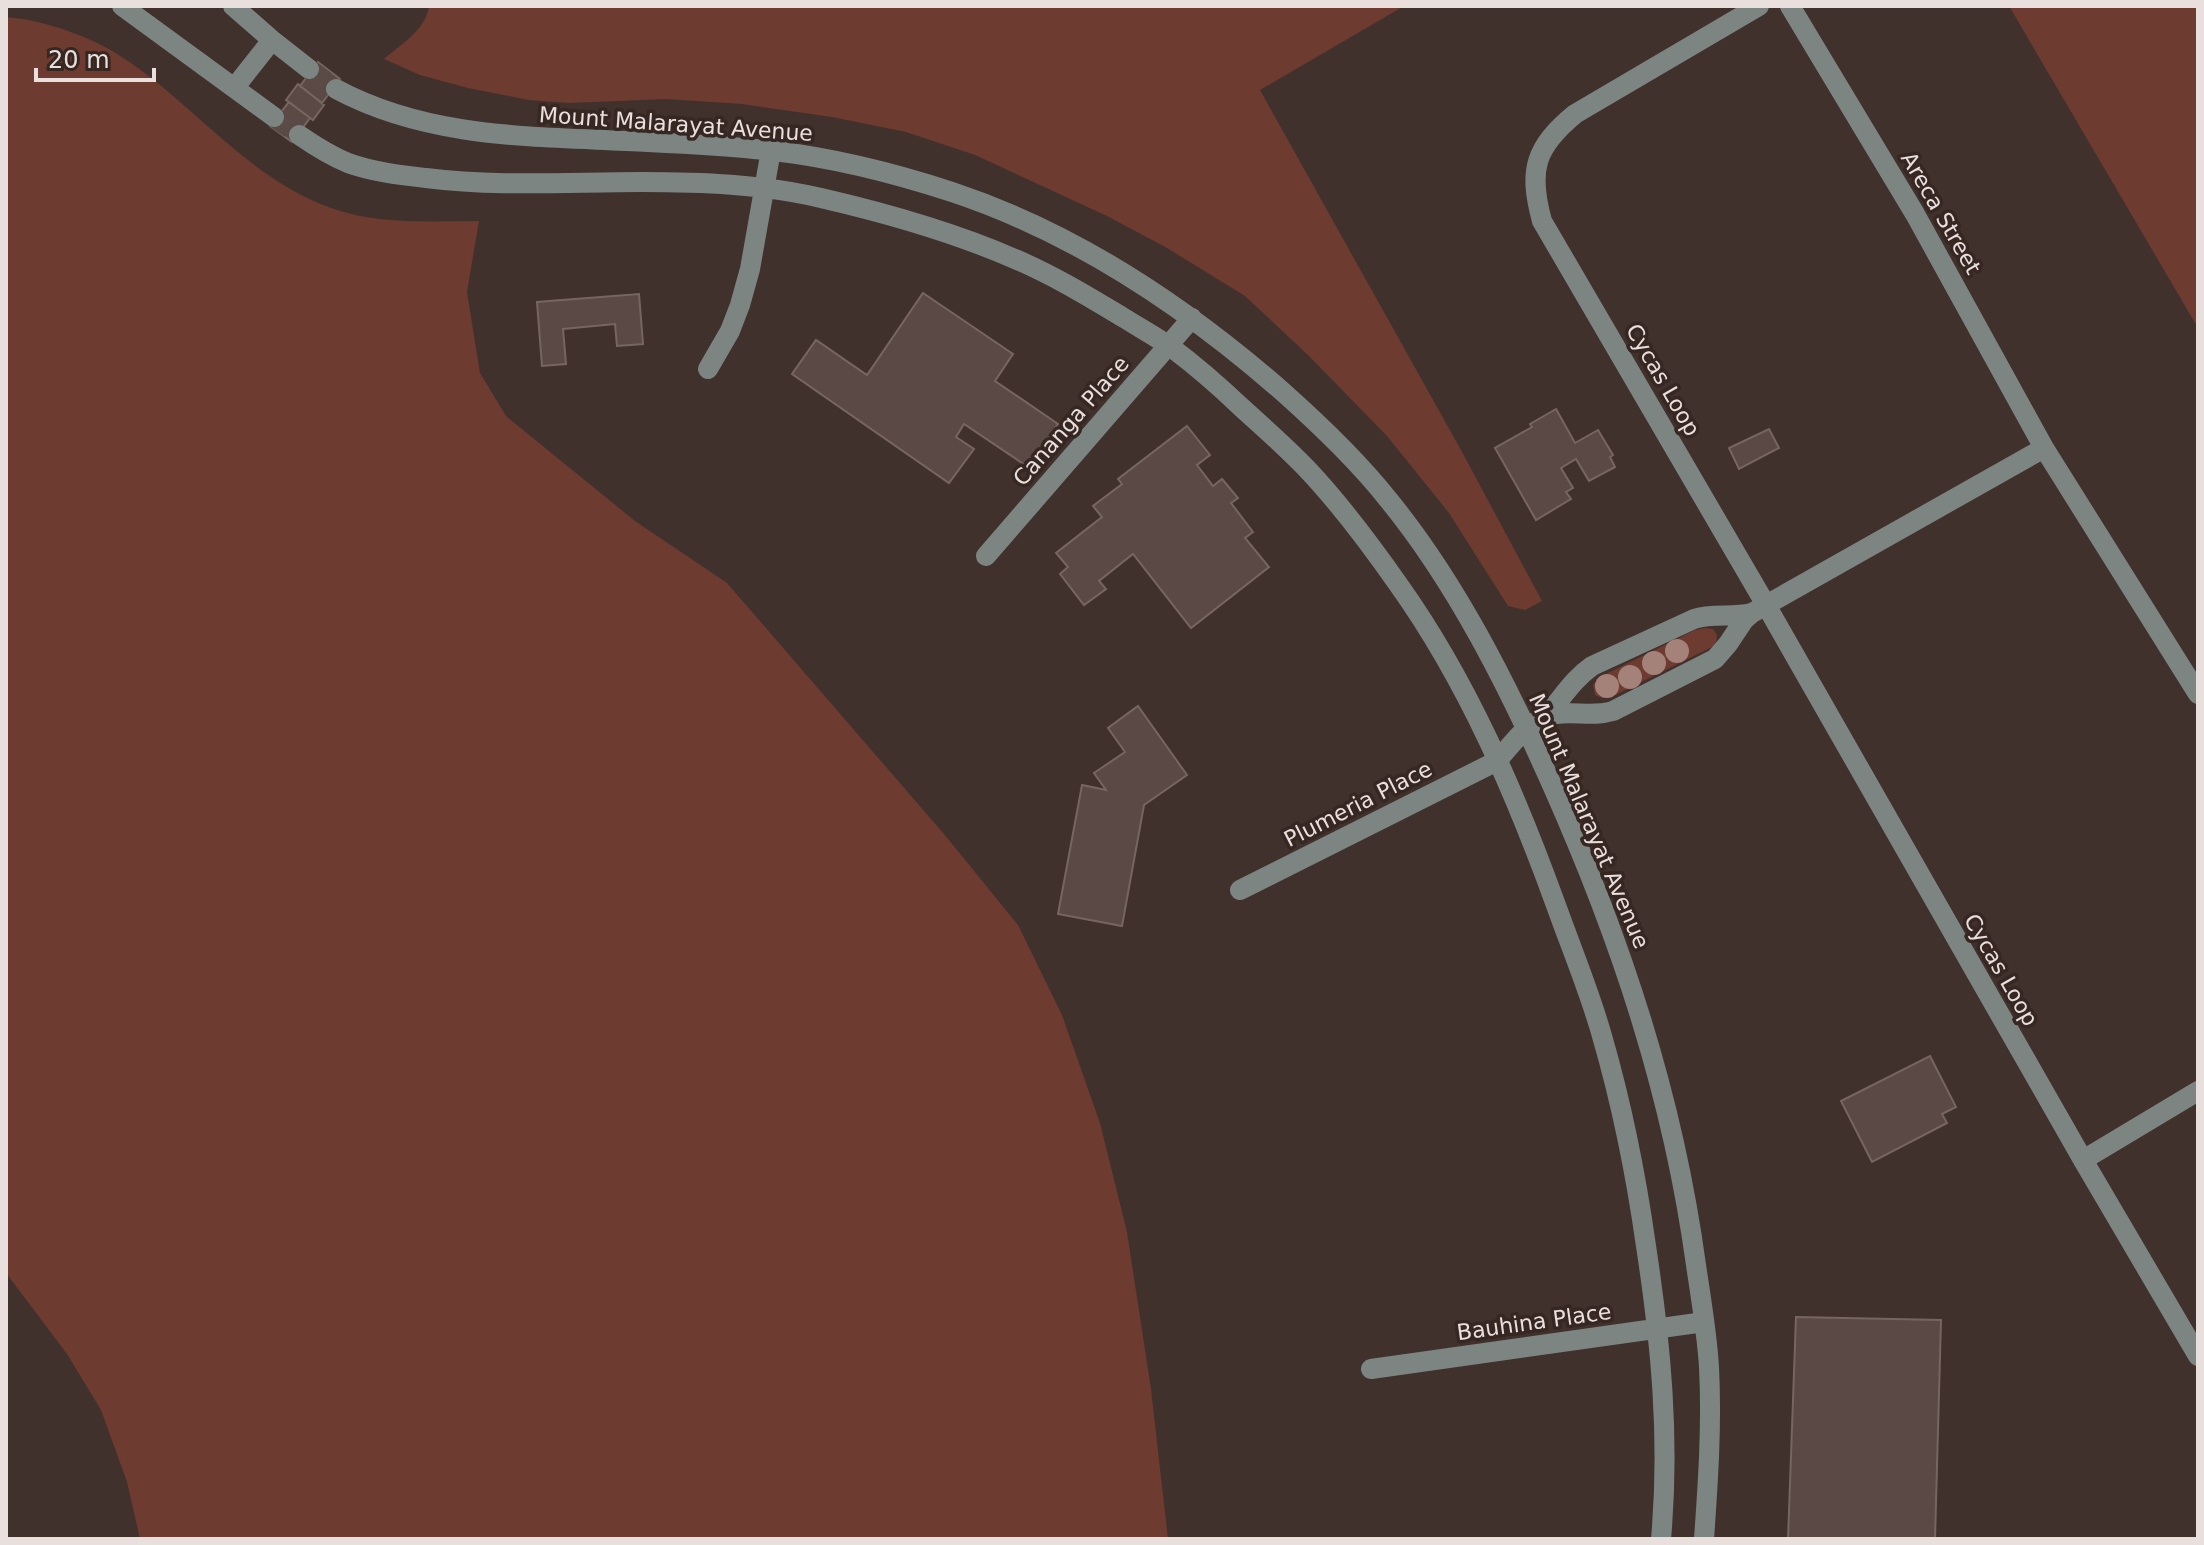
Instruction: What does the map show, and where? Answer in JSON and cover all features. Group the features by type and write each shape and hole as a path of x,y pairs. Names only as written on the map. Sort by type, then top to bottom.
{"street":[{"path":"122,6 274,117"},
{"path":"233,6 309,69"},
{"name":"Cycas Loop","path":"1759,6 1575,114 1555,131 1542,152 1535,174 1535,195 1542,221 1759,609 2198,1356"},
{"name":"Areca Street","path":"1790,6 1915,214 2044,448 2198,694"},
{"path":"235,87 272,40"},
{"name":"Mount Malarayat Avenue","path":"336,89 387,112 469,131 771,150 849,163 951,192 1043,229 1122,272 1192,318 1246,360 1333,438 1390,501 1428,554 1489,655 1535,723 1571,828 1625,968 1664,1094 1693,1240 1709,1383 1704,1539"},
{"path":"299,135 318,149 352,164 390,174 521,184 683,183 765,189 873,210 1016,259 1080,291 1169,345 1210,378 1306,468 1368,542 1450,666 1497,761 1535,849 1601,1030 1628,1141 1659,1329 1666,1453 1661,1539"},
{"path":"708,369 730,331 740,305 750,269 771,150"},
{"name":"Cananga Place","path":"986,556 1192,318"},
{"path":"1535,723 1557,714 1600,715 1613,711 1715,659 1744,620 1759,609 2044,448"},
{"path":"1497,761 1557,704 1578,676 1592,666 1694,619 1742,615 1759,609"},
{"name":"Plumeria Place","path":"1240,890 1497,761"},
{"path":"2083,1160 2198,1091"},
{"name":"Bauhina Place","path":"1371,1369 1704,1322"}],"shaded area":[{"path":"429,6 1404,6 1260,90 1542,601 1525,610 1508,606 1449,513 1387,436 1245,296 1167,248 1107,216 975,155 906,132 742,104 666,99 569,103 529,100 420,75 384,59 418,29"},
{"path":"2009,6 2198,6 2198,328"},
{"path":"6,17 39,22 72,32 117,54 156,82 252,163 305,197 369,218 479,221 467,292 480,373 506,416 635,521 727,583 944,834 1018,925 1062,1015 1100,1123 1127,1232 1151,1389 1168,1539 140,1539 127,1482 101,1410 67,1354 6,1273"},
{"path":"1713,629 1717,635 1716,644 1712,647 1611,697 1595,695 1593,685 1600,677 1695,630"}],"building":[{"path":"318,62 340,79 322,103 300,86"},
{"path":"298,84 324,105 313,120 286,100"},
{"path":"289,102 310,118 292,142 270,126"},
{"path":"923,293 1013,354 995,381 1058,424 1028,467 964,424 956,437 974,449 949,483 792,374 816,340 867,375"},
{"path":"639,294 643,344 617,346 615,324 563,329 566,364 542,366 537,302"},
{"path":"1556,409 1575,443 1598,430 1613,455 1610,457 1615,467 1589,481 1576,459 1561,468 1573,488 1566,492 1571,499 1536,520 1495,448"},
{"path":"1187,426 1210,455 1197,465 1213,486 1222,479 1238,498 1231,503 1253,532 1245,538 1269,567 1191,628 1133,554 1099,581 1106,589 1084,605 1060,574 1068,567 1056,553 1102,517 1093,506 1122,484 1118,479"},
{"path":"1769,429 1779,448 1739,469 1729,448"},
{"path":"1138,706 1187,775 1144,805 1122,926 1058,914 1082,785 1106,790 1094,773 1125,752 1108,728"},
{"path":"1930,1056 1956,1107 1942,1114 1947,1123 1872,1162 1841,1101"},
{"path":"1796,1317 1941,1320 1935,1539 1788,1539"}],"tunnel":[{"path":"309,69 336,89"},
{"path":"274,117 299,135"}]}
